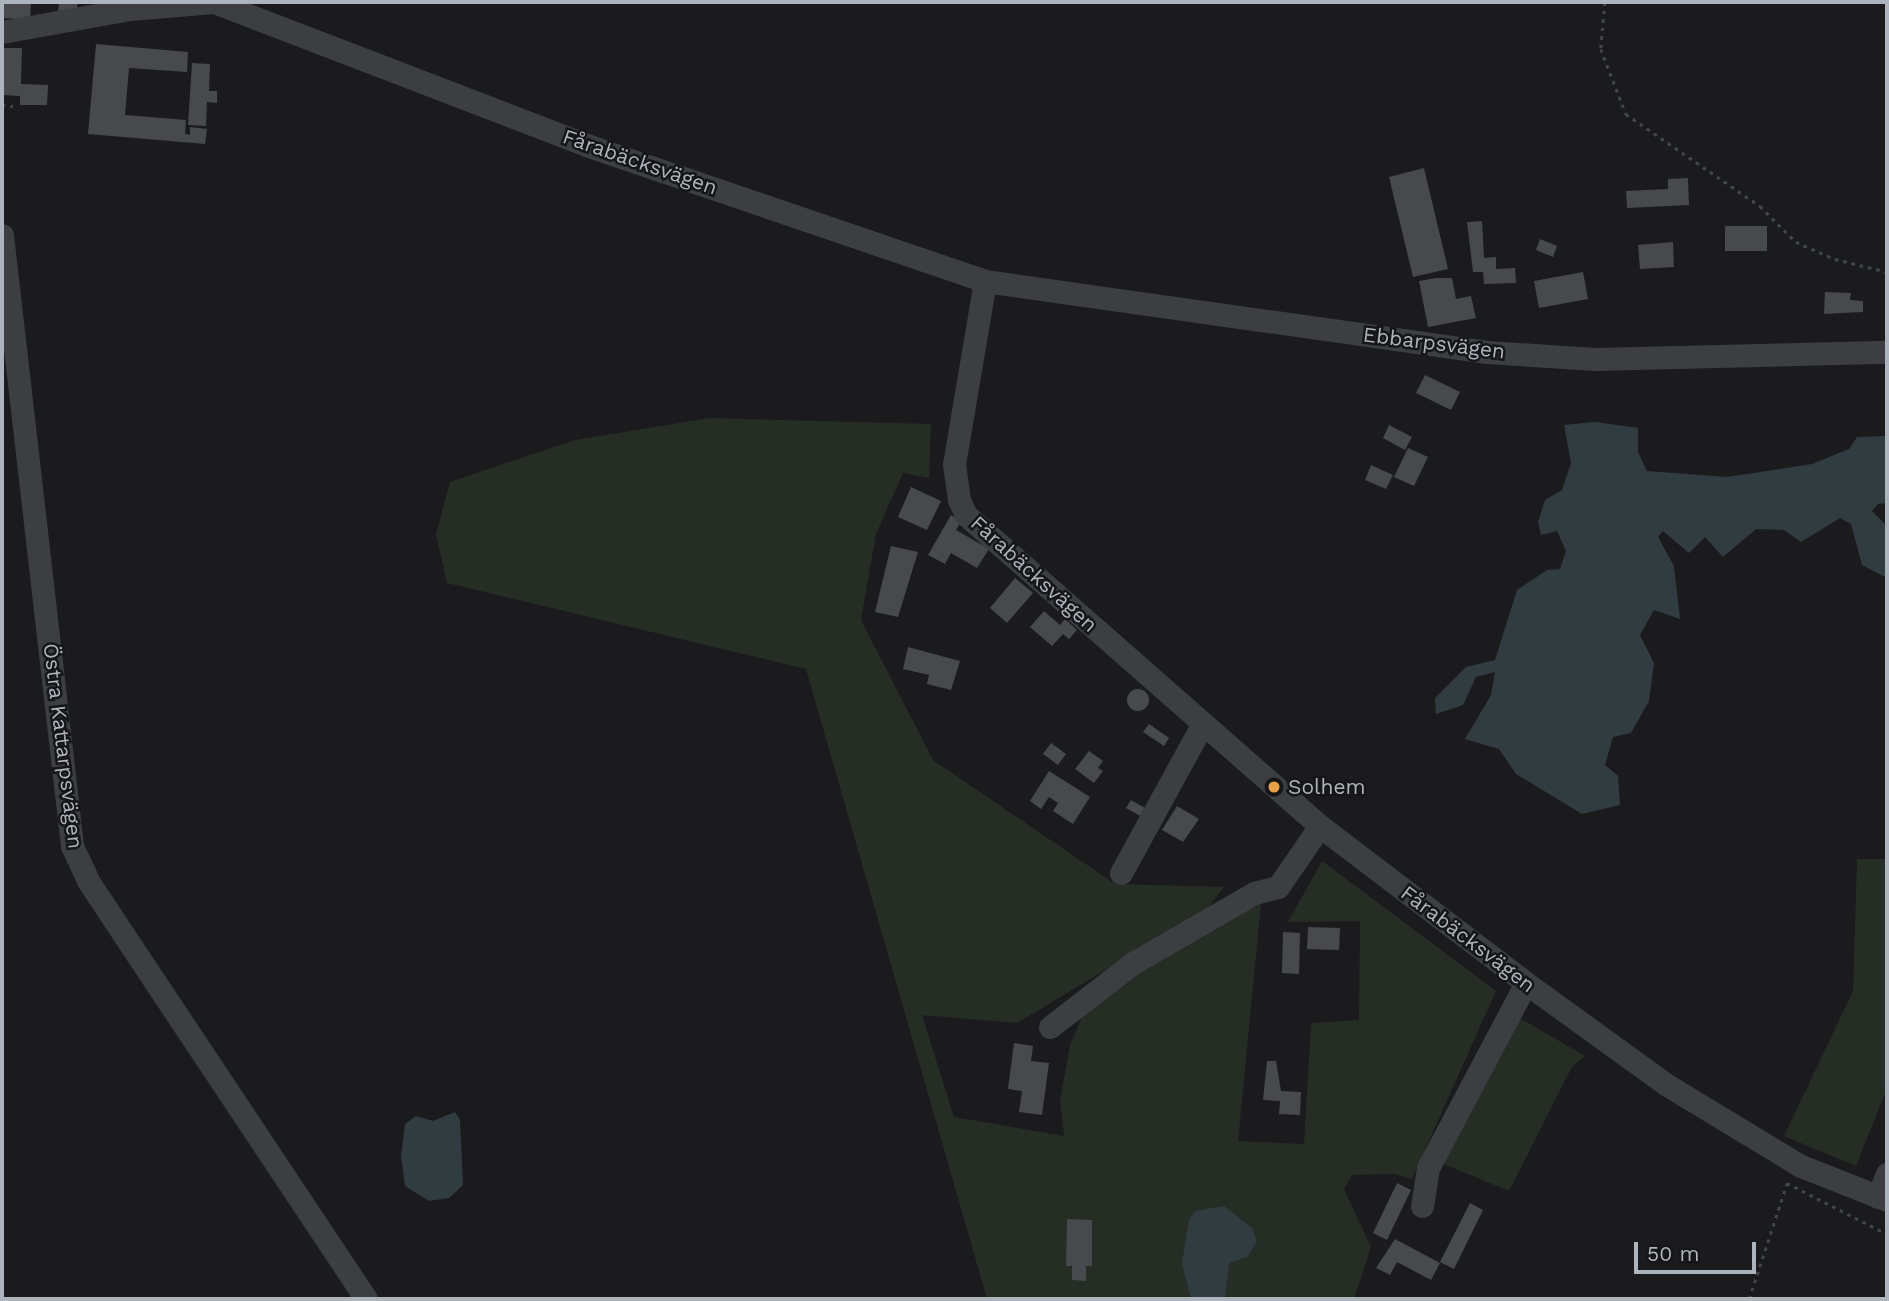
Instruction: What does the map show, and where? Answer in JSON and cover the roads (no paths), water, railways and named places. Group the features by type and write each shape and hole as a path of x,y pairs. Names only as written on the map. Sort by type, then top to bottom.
{"street":[{"name":"Fårabäcksvägen","path":"2,32 123,6 214,2 586,145 985,281 954,464 959,500 966,515 1320,826 1525,983 1723,1118 1801,1166 1883,1199"},
{"name":"Östra Kattarpsvägen","path":"2,235 72,846 88,881 366,1299"},
{"name":"Ebbarpsvägen","path":"985,281 1487,352 1595,359 1887,352"},
{"path":"1121,873 1202,725"},
{"path":"1050,1027 1133,963 1254,893 1278,887 1320,826"},
{"path":"1422,1206 1428,1168 1525,983"},
{"path":"1883,1199 1887,1174"}],"place":[{"name":"Solhem","path":"1274,787"}]}
